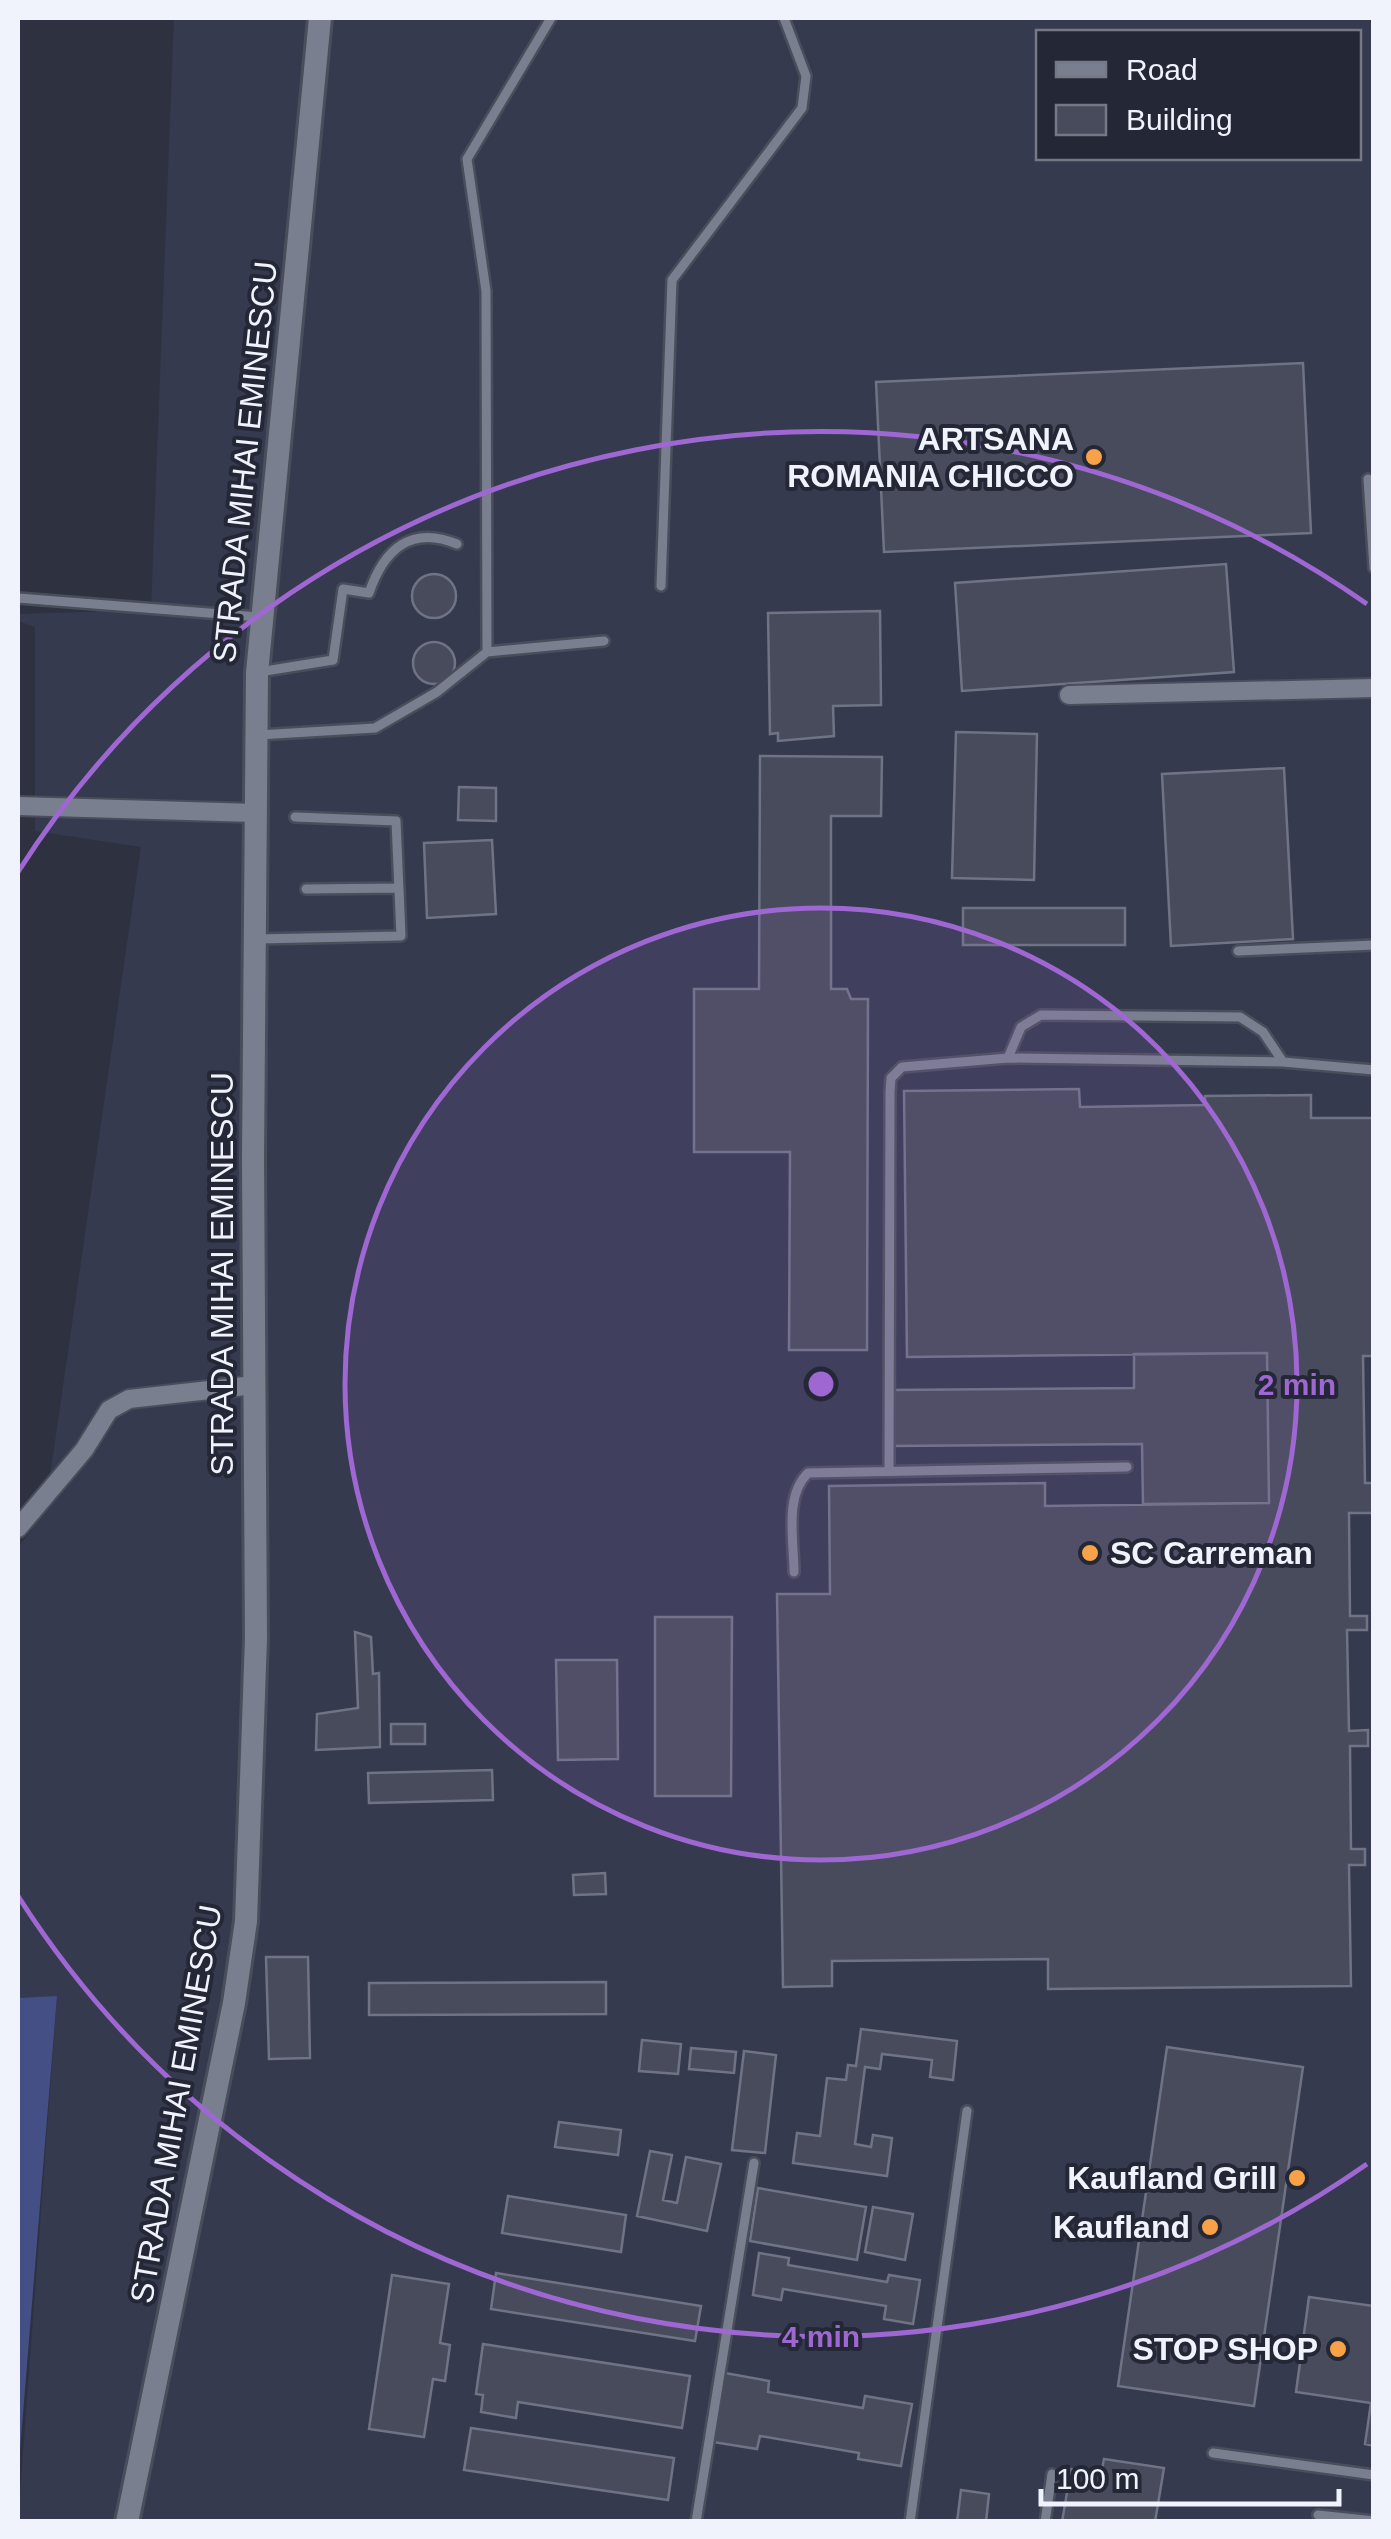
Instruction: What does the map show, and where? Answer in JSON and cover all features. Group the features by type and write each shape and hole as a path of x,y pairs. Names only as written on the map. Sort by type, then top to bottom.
{"street":[{"name":"STRADA MIHAI EMINESCU","path":"127,2522 242,1958 256,1638 257,672 320,18"},
{"path":"1069,695 1374,688"},
{"path":"18,806 255,813"},
{"path":"18,1528 84,1450 109,1410 129,1399 254,1385"}],"lane":[{"path":"487,652 486,291 467,159 551,18"},
{"path":"661,586 672,280 802,108 806,76 784,18"},
{"path":"1368,479 1374,568"},
{"path":"257,672 332,660 344,589 369,592 379,564 406,542 434,534 457,544"},
{"path":"18,598 263,617"},
{"path":"255,735 375,728 438,692 487,652 604,641"},
{"path":"254,939 401,936 396,822 295,817"},
{"path":"306,889 398,888"},
{"path":"1238,951 1374,945"},
{"path":"1008,1058 1022,1028 1042,1015 1240,1017 1263,1032 1283,1062"},
{"path":"888,1469 891,1078 915,1063 1008,1058 1283,1062 1374,1070"},
{"path":"794,1572 797,1483 808,1473 1127,1466"},
{"path":"910,2522 967,2111"},
{"path":"696,2522 754,2163"},
{"path":"1213,2453 1374,2475"},
{"path":"1045,2522 1052,2474"},
{"path":"1318,2515 1374,2521"}],"shaded area":[{"path":"174,18 1373,18 1373,2521 18,2521 57,1997 18,1998 18,1548 45,1511 141,847 35,831 35,627 18,621 18,614 151,610"},
{"path":"57,1996 18,2475 18,1998"}],"building":[{"name":"ARTSANA ROMANIA CHICCO","path":"1303,363 1311,533 884,552 876,382"},
{"name":"ARTSANA ROMANIA CHICCO","path":"1226,564 1234,672 962,691 955,583"},
{"path":"434,574 450,580 456,596 450,612 434,618 418,612 412,596 418,580"},
{"path":"880,611 881,705 833,706 834,736 778,741 778,733 770,734 768,613"},
{"path":"434,642 449,648 455,663 449,678 434,684 419,678 413,663 419,648"},
{"path":"956,732 1037,734 1034,880 952,878"},
{"path":"760,756 882,757 881,816 831,816 831,989 847,989 851,999 868,999 867,1350 789,1350 790,1152 694,1152 694,989 759,989"},
{"path":"1284,768 1293,939 1171,946 1162,774"},
{"path":"459,787 496,788 496,821 458,820"},
{"path":"492,840 496,914 427,918 424,843"},
{"path":"963,908 1125,908 1125,945 963,945"},
{"name":"SC Carreman","path":"1079,1089 1080,1107 1205,1105 1205,1096 1311,1095 1311,1118 1374,1118 1374,1356 1363,1356 1365,1483 1374,1483 1374,1513 1349,1513 1350,1616 1367,1616 1367,1630 1347,1630 1349,1731 1368,1730 1368,1746 1350,1746 1351,1849 1365,1849 1365,1865 1349,1865 1351,1986 1048,1989 1048,1959 832,1961 832,1986 783,1987 777,1594 830,1594 829,1486 1045,1483 1045,1506 1269,1503 1267,1353 907,1357 904,1091"},
{"path":"1267,1353 1269,1503 1143,1504 1142,1444 890,1446 889,1390 1134,1388 1134,1354"},
{"path":"655,1617 732,1617 731,1796 655,1796"},
{"path":"355,1632 371,1637 373,1674 379,1673 380,1747 316,1750 317,1714 358,1708"},
{"path":"556,1660 617,1660 618,1759 558,1760"},
{"path":"391,1724 425,1724 425,1744 391,1744"},
{"path":"492,1770 493,1800 369,1803 368,1773"},
{"path":"605,1873 606,1894 574,1895 573,1875"},
{"path":"266,1957 308,1957 310,2058 269,2059"},
{"path":"606,1982 606,2014 369,2015 369,1983"},
{"path":"861,2029 957,2041 953,2080 930,2077 932,2060 882,2054 880,2069 865,2067 855,2144 871,2147 873,2135 892,2138 887,2176 793,2163 797,2133 820,2136 827,2078 846,2080 848,2065 856,2066"},
{"path":"642,2040 681,2044 678,2074 639,2071"},
{"name":"Kaufland","path":"1167,2047 1303,2067 1254,2406 1118,2386"},
{"path":"691,2048 736,2052 734,2073 689,2069"},
{"path":"744,2051 776,2055 765,2153 732,2150"},
{"path":"559,2122 621,2130 618,2155 555,2147"},
{"path":"650,2151 672,2155 663,2200 677,2203 686,2157 721,2164 707,2231 637,2216"},
{"path":"758,2188 866,2207 857,2260 750,2241"},
{"path":"508,2196 626,2215 621,2252 502,2233"},
{"path":"873,2207 913,2214 905,2260 865,2252"},
{"path":"759,2253 789,2258 788,2265 887,2282 889,2275 920,2280 913,2324 884,2319 886,2306 783,2289 781,2300 753,2295"},
{"path":"496,2273 701,2306 695,2341 491,2309"},
{"path":"392,2275 449,2284 440,2343 450,2345 445,2381 433,2379 424,2437 369,2429"},
{"name":"STOP SHOP","path":"1309,2297 1374,2306 1374,2446 1365,2444 1371,2403 1296,2392"},
{"path":"483,2344 690,2376 682,2428 518,2402 516,2418 481,2412 483,2395 476,2394"},
{"path":"725,2373 769,2381 768,2392 863,2408 865,2396 912,2404 901,2466 858,2459 859,2453 760,2436 757,2449 713,2442"},
{"path":"471,2428 674,2458 668,2500 464,2470"},
{"path":"1104,2459 1164,2468 1155,2522 1062,2522 1071,2469 1101,2474"},
{"path":"961,2490 989,2494 986,2522 957,2522"}],"place":[{"name":"ARTSANA ROMANIA CHICCO","path":"1094,457"},
{"name":"SC Carreman","path":"1090,1553"},
{"name":"Kaufland Grill","path":"1297,2178"},
{"name":"Kaufland","path":"1210,2227"},
{"name":"STOP SHOP","path":"1338,2349"}]}
